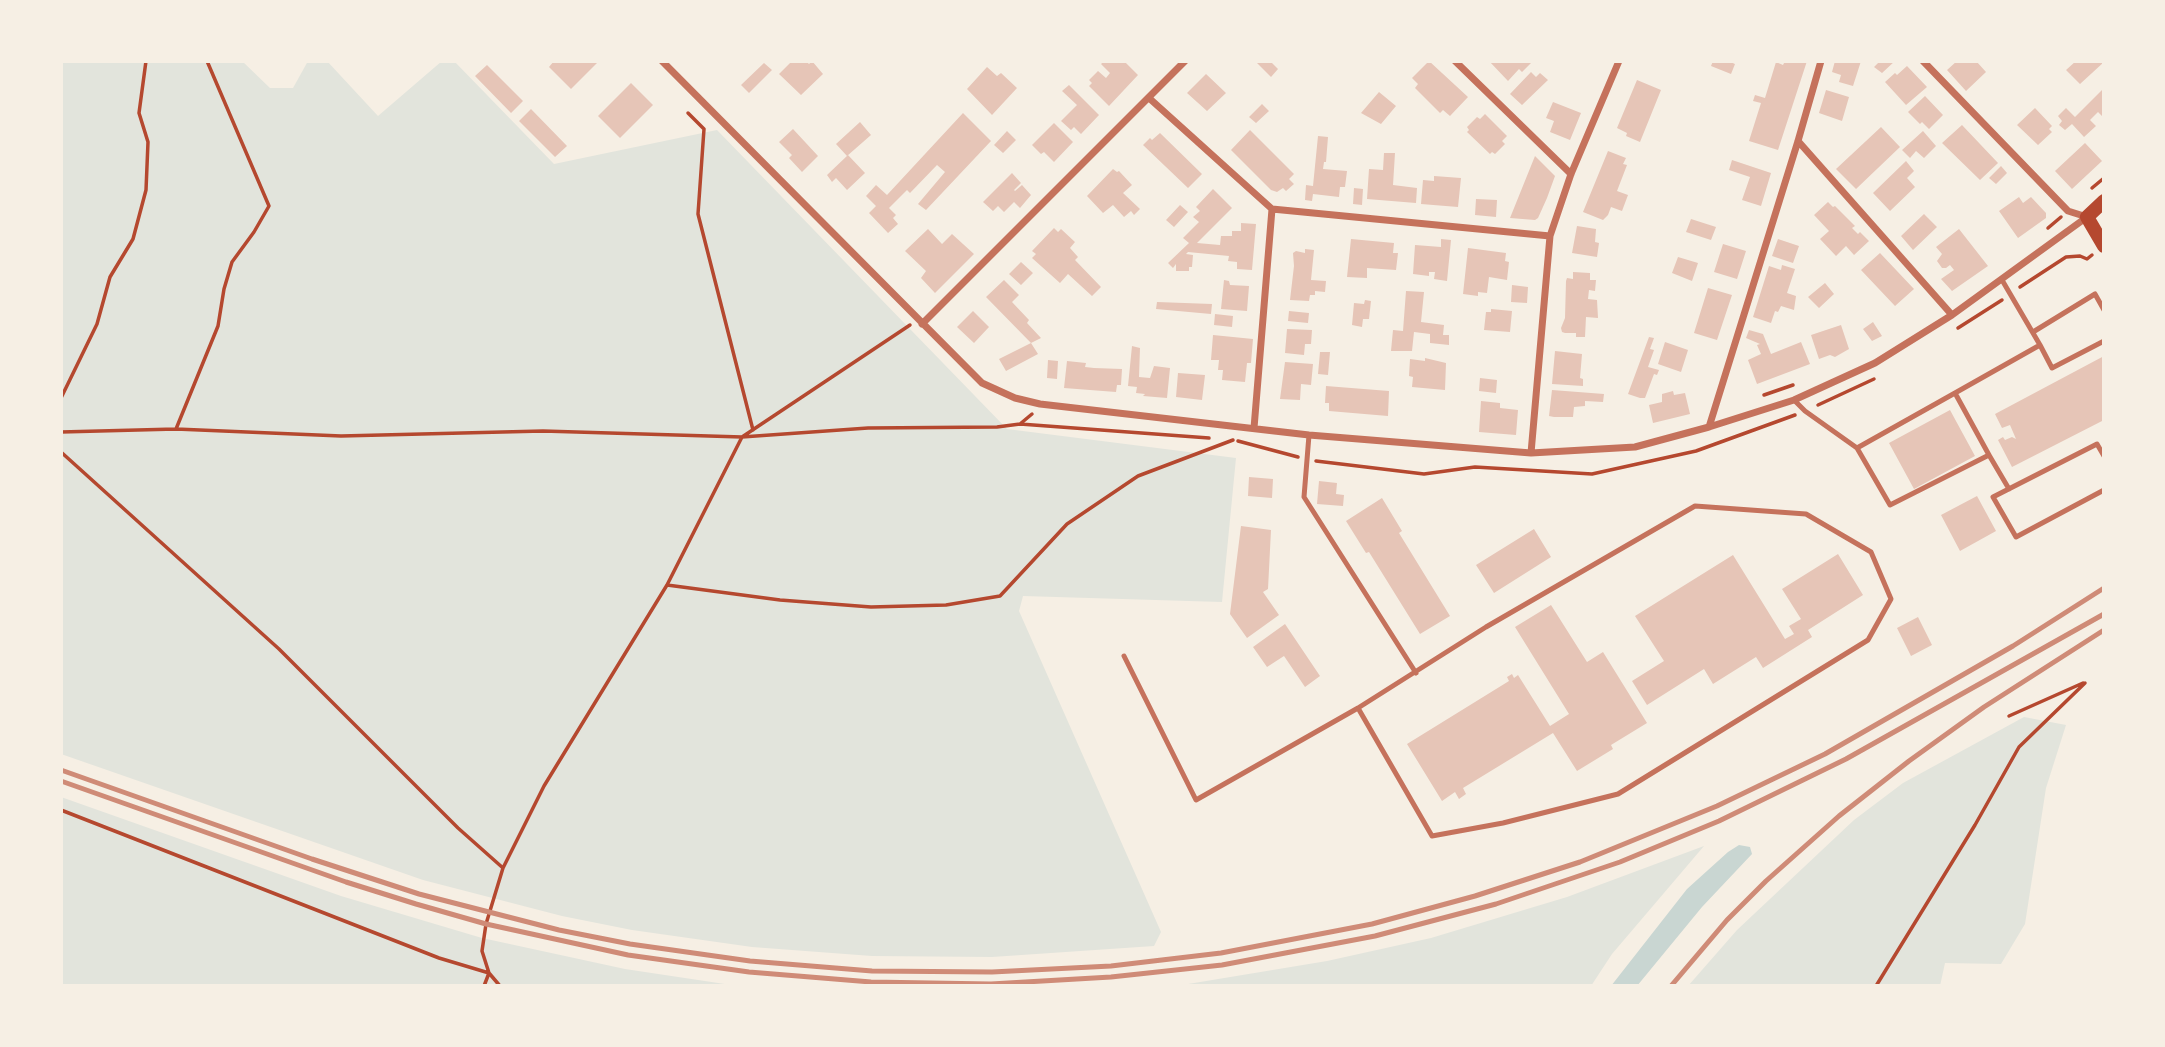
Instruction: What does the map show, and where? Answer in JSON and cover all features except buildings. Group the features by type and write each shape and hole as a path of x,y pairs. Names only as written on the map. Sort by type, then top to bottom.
{"main road":[{"path":"2104,201 2087,218 2104,245"}],"street":[{"path":"662,61 982,383 1015,398 1045,405 1309,435 1531,453 1635,447 1709,427 1794,400 1875,363 1952,316 2087,218"},
{"path":"920,322 1185,61"},
{"path":"1455,61 1571,174"},
{"path":"1531,453 1550,236 1571,174 1619,61"},
{"path":"1709,427 1821,61"},
{"path":"1923,61 2068,211 2087,218"},
{"path":"1149,98 1272,209 1550,236"},
{"path":"1798,141 1952,316"},
{"path":"1254,428 1272,209"}],"lane":[{"path":"2002,280 2052,368 2104,341"},
{"path":"2033,332 2095,294 2104,310"},
{"path":"1857,448 2040,345"},
{"path":"1955,393 2009,489"},
{"path":"1794,400 1857,448 1890,505 1989,455"},
{"path":"1309,435 1304,497 1416,673"},
{"path":"2104,456 2097,444 1993,496 2016,537 2104,490"},
{"path":"1124,656 1196,800 1359,708 1486,627 1695,506 1806,514 1871,552 1891,599 1868,640 1618,794 1503,823 1432,836 1359,708"}],"path":[{"path":"61,398 97,324 110,277 132,239 146,190 148,142 139,113 146,61"},
{"path":"176,429 218,326 223,289 232,262 269,206 207,61"},
{"path":"688,113 704,129 698,214 753,430"},
{"path":"2040,235 2104,178"},
{"path":"1958,328 2066,257 2080,256 2087,259 2104,245"},
{"path":"500,986 489,973 482,951 486,924 503,868 544,786 667,585 742,437 920,322"},
{"path":"61,432 176,429 341,436 543,431 742,437 868,428 997,427 1020,424 1233,440 1306,459 1424,474 1475,467 1592,474 1696,451 1805,411 1881,374"},
{"path":"1753,398 1805,381"},
{"path":"1020,424 1045,405"},
{"path":"667,585 780,600 871,607 946,605 1000,596 1067,524 1138,476 1233,440"},
{"path":"61,452 279,649 458,828 503,868"},
{"path":"1876,986 1975,825 2019,747 2085,683 2009,716"},
{"path":"61,810 439,958 489,973"},
{"path":"484,986 489,973"}],"shaded area":[{"path":"61,61 242,61 270,88 293,88 308,61 327,61 378,116 442,61 454,61 554,164 717,130 1007,429 1236,458 1222,602 1023,596 1019,611 1161,932 1154,946 992,957 872,956 752,947 632,930 562,916 423,880 61,754"},
{"path":"2024,717 2066,725 2046,788 2025,924 2001,964 1945,963 1940,986 1688,986 1737,930 1854,820 1903,783"},
{"path":"61,797 341,896 482,938 625,969 738,986 61,986"},
{"path":"1739,845 1750,847 1752,854 1702,907 1637,986 1611,986 1687,889"},
{"path":"1704,846 1612,954 1591,986 1176,986 1327,961 1431,938 1567,897"}],"railway":[{"path":"61,770 419,894 559,930 630,944 750,961 872,971 992,972 1111,966 1221,953 1372,924 1475,896 1580,862 1717,806 1825,754 2013,646 2104,588"},
{"path":"61,781 346,882 416,904 486,924 628,955 749,972 871,982 991,984 1111,977 1222,965 1375,936 1496,904 1620,862 1719,821 1846,759 2104,614"},
{"path":"1671,986 1727,920 1839,816 1984,707 2104,630"}]}
